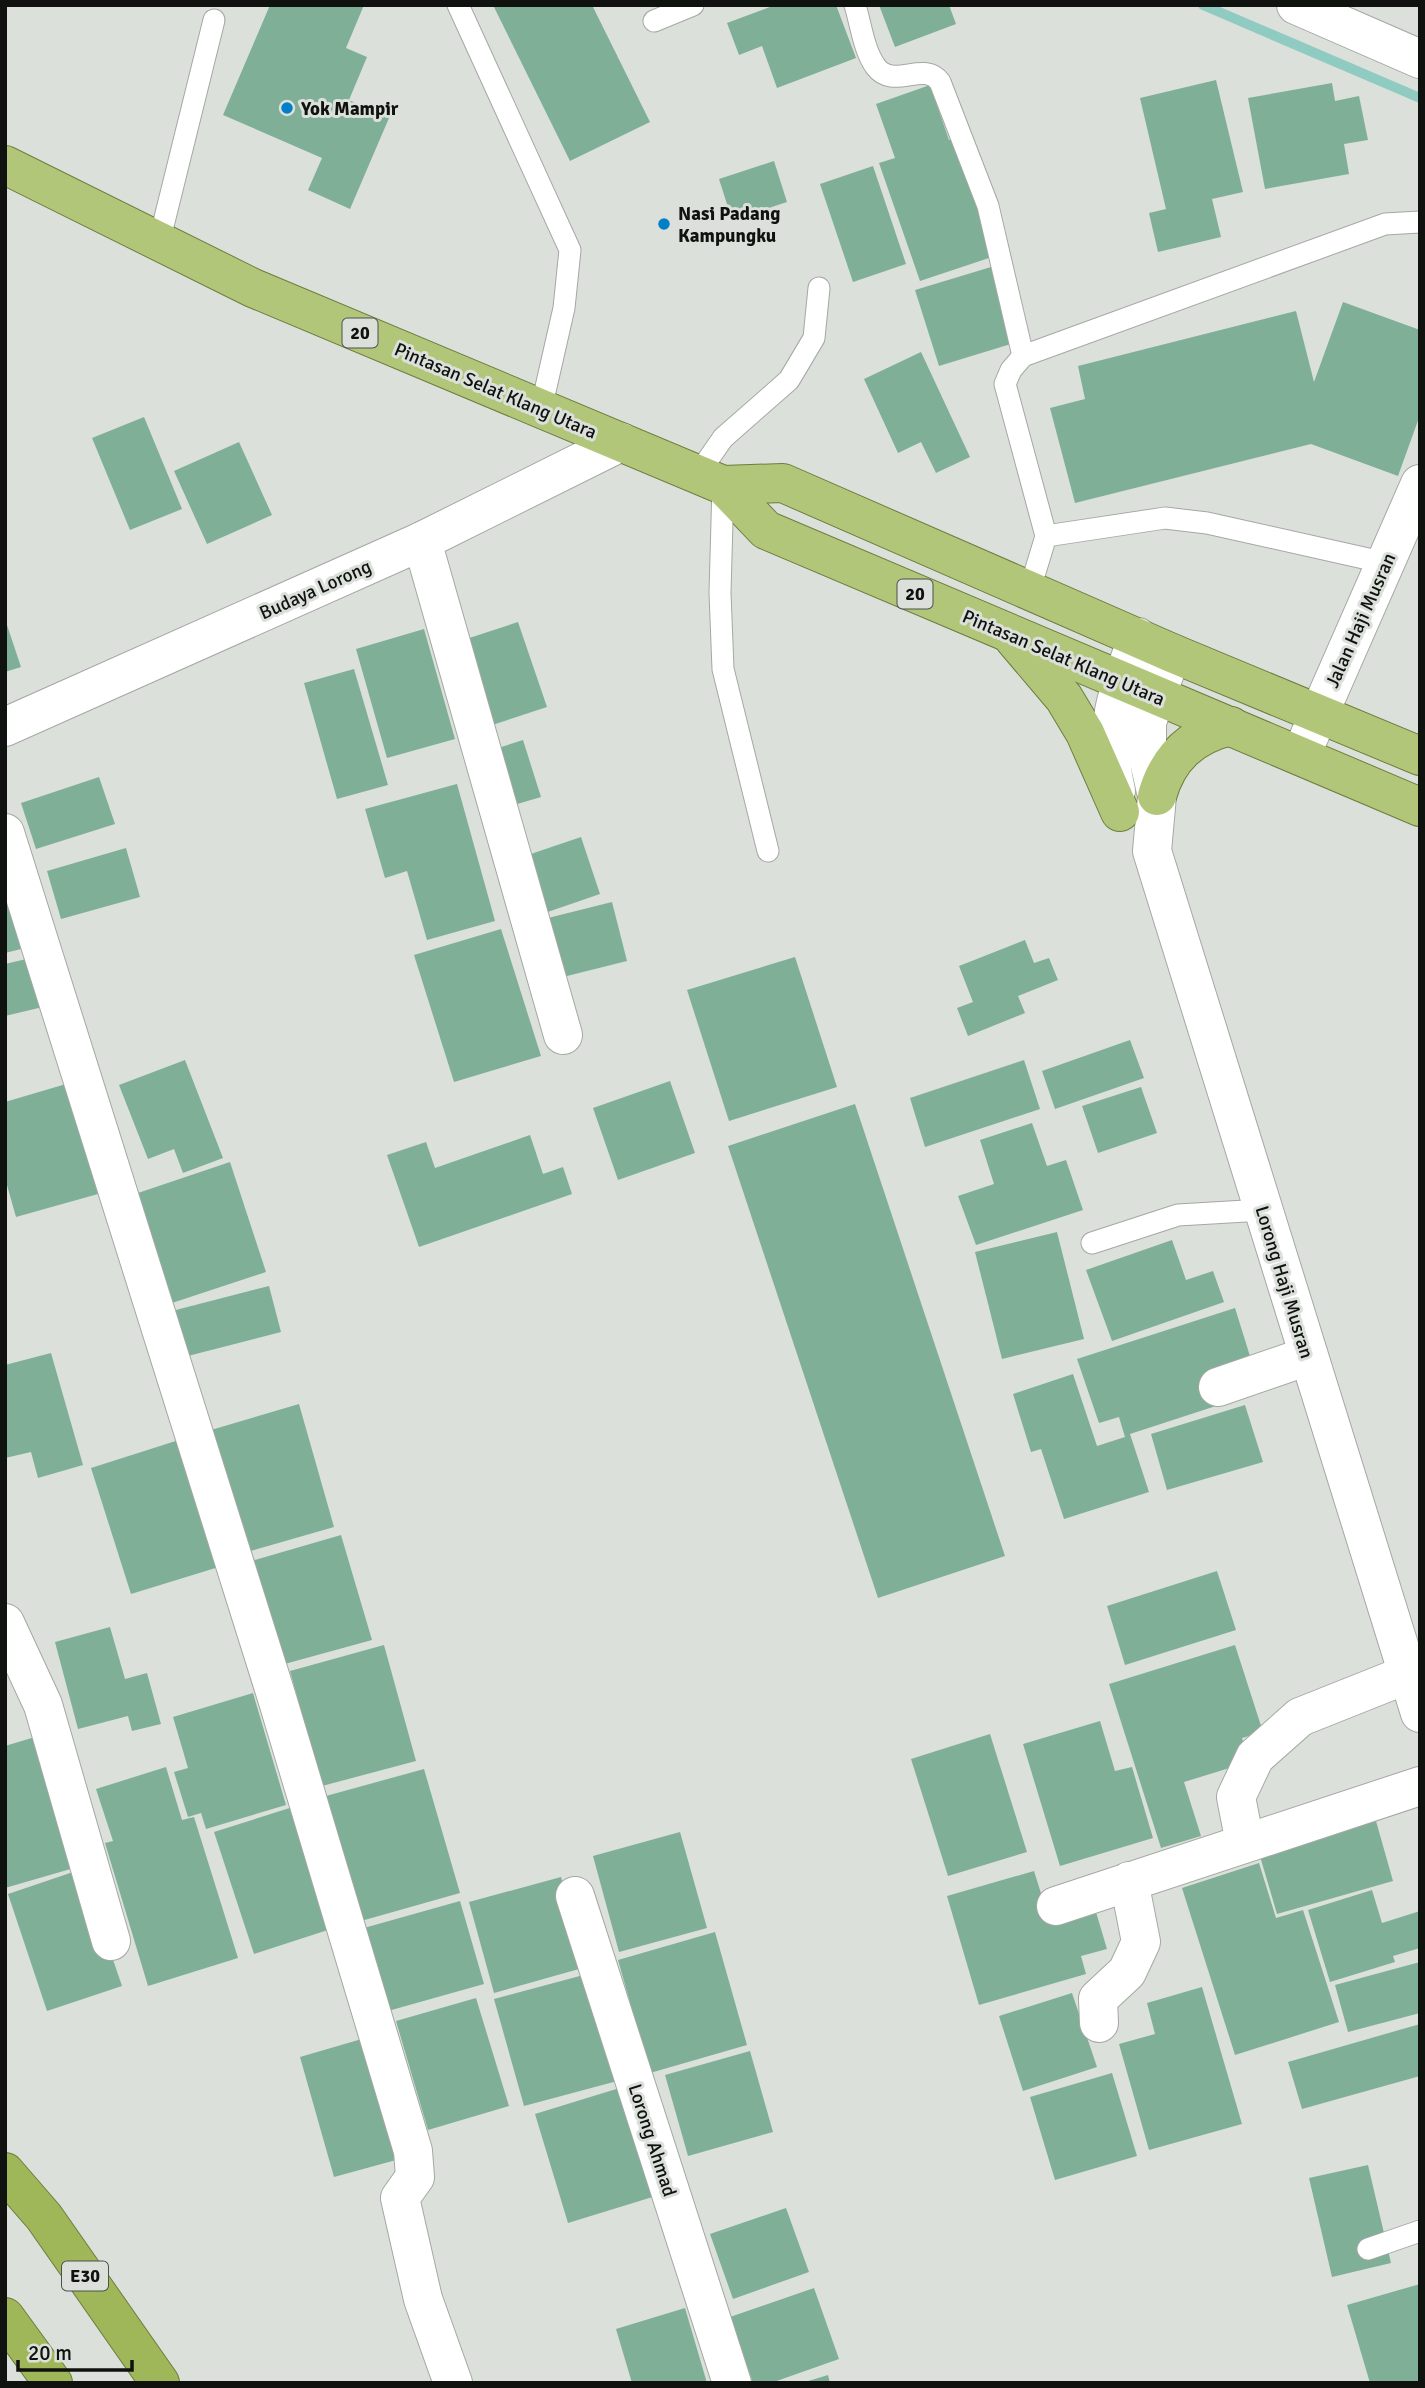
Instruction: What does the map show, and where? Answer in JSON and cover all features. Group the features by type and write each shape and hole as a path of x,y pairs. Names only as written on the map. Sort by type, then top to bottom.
{"highway":[{"name":"Pintasan Selat Klang Utara","path":"5,165 253,288 541,409 711,479 783,483 1172,653 1420,756"},
{"name":"Pintasan Selat Klang Utara","path":"711,479 766,530 1420,807"},
{"path":"1009,634 1064,698 1085,733 1120,812"},
{"path":"1157,796 1163,776 1184,746 1207,731 1231,726"},
{"name":"E30","path":"5,2172 44,2217 160,2383"},
{"path":"5,2317 53,2383"}],"street":[{"path":"1296,5 1420,59"},
{"name":"Budaya Lorong","path":"5,727 422,541 621,442"},
{"name":"Jalan Haji Musran","path":"1301,755 1420,484"},
{"path":"422,541 563,1035"},
{"name":"Lorong Haji Musran","path":"1138,637 1138,688 1147,722 1147,752 1157,796 1152,851"},
{"name":"Lorong Haji Musran","path":"1172,653 1112,710 1109,746 1120,812 1152,851 1420,1713"},
{"path":"5,834 277,1698 413,2151 415,2177 400,2198 423,2299 453,2383"},
{"path":"1218,1387 1308,1356"},
{"path":"5,1623 43,1705 111,1941"},
{"path":"1245,1843 1236,1797 1255,1758 1300,1717 1408,1674"},
{"path":"1056,1906 1420,1786"},
{"path":"1099,2023 1098,1999 1127,1972 1141,1942 1129,1881"},
{"name":"Lorong Ahmad","path":"575,1896 732,2383"}],"lane":[{"path":"458,5 570,250 564,308 541,409"},
{"path":"654,21 694,5"},
{"path":"855,5 871,58 878,70 889,78 928,73 936,76 940,82 988,206 1023,356"},
{"path":"159,242 214,20"},
{"path":"1030,592 1046,536 1005,384 1011,370 1023,356 1385,224 1420,222"},
{"path":"768,851 723,669 711,479 723,438 789,380 814,338 819,288"},
{"path":"1046,536 1165,518 1207,523 1386,563"},
{"path":"1092,1243 1178,1215 1263,1210"},
{"path":"1368,2249 1420,2231"}],"building":[{"path":"270,5 364,5 346,48 367,57 349,100 389,118 350,209 308,190 322,158 223,115"},
{"path":"493,5 592,5 650,122 570,161"},
{"path":"775,5 836,5 856,58 777,88 762,46 739,55 727,23"},
{"path":"879,5 949,5 956,24 895,47"},
{"path":"1216,80 1243,192 1212,199 1221,237 1158,252 1149,213 1166,209 1140,98"},
{"path":"1332,83 1335,101 1359,96 1368,140 1344,144 1349,174 1265,189 1248,98"},
{"path":"930,85 949,140 960,136 1001,254 920,281 879,163 895,158 876,104"},
{"path":"774,161 787,202 732,220 719,179"},
{"path":"873,166 906,264 853,282 820,184"},
{"path":"991,267 1014,343 939,366 915,290"},
{"path":"1343,302 1420,330 1420,415 1398,476 1311,444 1075,503 1050,408 1085,399 1078,366 1296,311 1314,382"},
{"path":"921,352 970,457 936,473 921,442 898,453 864,379"},
{"path":"144,417 182,509 130,530 92,438"},
{"path":"239,442 272,515 207,544 174,471"},
{"path":"5,619 21,667 5,672"},
{"path":"518,622 547,707 483,728 454,643"},
{"path":"424,629 455,739 387,758 356,649"},
{"path":"354,669 388,785 337,799 304,683"},
{"path":"523,740 541,797 504,808 486,752"},
{"path":"99,777 115,824 36,849 21,803"},
{"path":"457,784 495,921 427,940 407,871 385,878 365,809"},
{"path":"581,837 600,894 536,916 516,859"},
{"path":"126,848 140,897 61,919 47,871"},
{"path":"5,896 29,947 5,953"},
{"path":"612,902 627,961 551,980 536,921"},
{"path":"501,929 541,1056 454,1082 414,955"},
{"path":"1025,940 1034,963 1049,958 1058,980 1018,996 1025,1013 968,1036 957,1008 973,1002 959,966"},
{"path":"35,957 47,1006 5,1016 5,964"},
{"path":"795,957 837,1087 729,1121 687,990"},
{"path":"1130,1040 1144,1078 1055,1109 1042,1071"},
{"path":"185,1060 223,1158 183,1173 174,1149 148,1159 119,1085"},
{"path":"1024,1060 1040,1109 925,1147 910,1098"},
{"path":"670,1081 695,1153 618,1180 593,1108"},
{"path":"66,1084 98,1194 16,1217 5,1178 5,1102"},
{"path":"1141,1087 1157,1133 1098,1153 1082,1106"},
{"path":"855,1104 1005,1556 878,1598 728,1146"},
{"path":"1032,1123 1047,1166 1066,1160 1083,1210 976,1245 958,1196 994,1184 980,1140"},
{"path":"530,1135 543,1174 563,1167 572,1194 419,1247 387,1155 426,1142 435,1168"},
{"path":"230,1162 266,1272 169,1304 132,1195"},
{"path":"1057,1232 1084,1339 1002,1359 975,1252"},
{"path":"1172,1240 1186,1280 1213,1271 1224,1302 1112,1341 1086,1270"},
{"path":"269,1286 281,1332 184,1357 172,1311"},
{"path":"1235,1308 1254,1369 1222,1404 1130,1434 1149,1492 1064,1519 1041,1449 1031,1452 1013,1394 1073,1374 1097,1446 1125,1437 1119,1417 1099,1423 1077,1359"},
{"path":"51,1353 83,1465 38,1478 31,1452 5,1458 5,1365"},
{"path":"299,1404 334,1527 247,1552 211,1430"},
{"path":"1245,1405 1263,1462 1167,1490 1151,1434"},
{"path":"182,1439 222,1566 131,1594 91,1468"},
{"path":"341,1535 372,1640 281,1665 251,1561"},
{"path":"1217,1571 1236,1630 1125,1665 1107,1606"},
{"path":"110,1627 125,1679 147,1673 161,1724 132,1731 128,1716 78,1729 55,1642"},
{"path":"384,1645 416,1761 322,1786 290,1671"},
{"path":"1235,1645 1263,1732 1242,1738 1249,1762 1184,1782 1201,1836 1161,1848 1109,1684"},
{"path":"253,1693 286,1805 206,1829 201,1813 188,1817 174,1772 188,1768 173,1717"},
{"path":"1100,1721 1115,1771 1132,1767 1153,1838 1060,1866 1023,1744"},
{"path":"990,1734 1027,1852 948,1876 911,1759"},
{"path":"35,1737 74,1868 5,1888 5,1746"},
{"path":"166,1767 182,1820 194,1817 238,1958 148,1986 105,1843 113,1841 96,1789"},
{"path":"424,1769 460,1893 361,1921 326,1796"},
{"path":"296,1806 337,1927 254,1954 214,1832"},
{"path":"1376,1821 1393,1881 1277,1914 1259,1853"},
{"path":"680,1832 707,1928 619,1952 593,1856"},
{"path":"1259,1863 1276,1918 1303,1910 1339,2022 1235,2055 1182,1888"},
{"path":"82,1869 122,1986 47,2011 8,1894"},
{"path":"1034,1871 1045,1906 1090,1892 1107,1949 1081,1956 1086,1974 979,2005 947,1896"},
{"path":"561,1877 586,1967 494,1993 469,1902"},
{"path":"1372,1890 1382,1923 1420,1911 1420,1948 1393,1956 1395,1962 1330,1982 1308,1910"},
{"path":"460,1901 484,1984 388,2011 364,1928"},
{"path":"715,1932 747,2045 650,2073 618,1960"},
{"path":"1420,1962 1420,2013 1348,2032 1335,1985"},
{"path":"591,1973 621,2080 524,2106 494,1999"},
{"path":"1202,1987 1242,2124 1149,2150 1119,2044 1155,2034 1147,2003"},
{"path":"1072,1993 1097,2067 1023,2091 999,2016"},
{"path":"476,1998 509,2106 428,2130 396,2021"},
{"path":"1420,2024 1420,2076 1302,2109 1288,2062"},
{"path":"372,2036 407,2157 334,2177 300,2057"},
{"path":"750,2051 773,2132 688,2156 665,2075"},
{"path":"1112,2073 1137,2156 1055,2180 1030,2097"},
{"path":"626,2086 659,2195 568,2223 535,2114"},
{"path":"1368,2165 1391,2263 1332,2277 1309,2178"},
{"path":"786,2208 809,2272 733,2299 710,2234"},
{"path":"1420,2284 1420,2383 1370,2383 1347,2305"},
{"path":"814,2288 839,2359 771,2383 753,2383 730,2317"},
{"path":"685,2308 707,2383 632,2383 616,2329"},
{"path":"828,2375 830,2383 805,2383 805,2382"}],"waterway":[{"path":"1203,5 1420,98"}],"place":[{"name":"Yok Mampir","path":"287,108"},
{"name":"Nasi Padang Kampungku","path":"664,224"}]}
